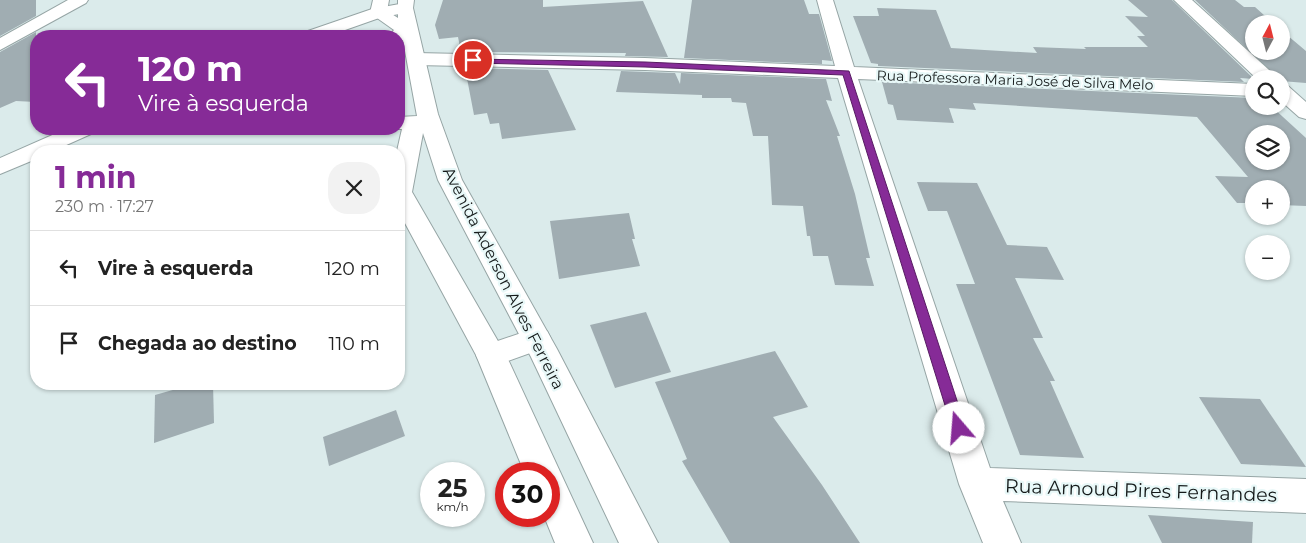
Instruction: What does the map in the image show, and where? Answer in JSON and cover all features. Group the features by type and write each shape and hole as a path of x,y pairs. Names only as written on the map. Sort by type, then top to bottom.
{"street":[{"path":"0,45 80,0"},
{"path":"825,0 846,73 977,484 1002,543"},
{"path":"1182,0 1258,70"},
{"path":"327,30 392,5 405,30"},
{"name":"Avenida Aderson Alves Ferreira","path":"392,5 403,30"},
{"name":"Avenida Aderson Alves Ferreira","path":"405,34 416,59 427,114 450,180 536,339 639,543"},
{"name":"Rua Professora Maria José de Silva Melo","path":"416,59 645,64 1245,90"},
{"path":"1290,90 1306,92"},
{"path":"1290,98 1306,112"},
{"path":"405,123 414,122 405,167"},
{"path":"0,146 30,133"},
{"path":"48,145 70,135"},
{"path":"0,167 30,153"},
{"path":"405,201 491,355 538,462"},
{"path":"491,355 536,339"},
{"name":"Rua Arnoud Pires Fernandes","path":"977,484 1306,496"},
{"path":"560,511 574,543"}],"building":[{"path":"0,0 36,0 36,16 0,36"},
{"path":"443,0 543,0 543,7 643,1 668,57 625,56 626,53 461,52 458,37 439,39 435,25"},
{"path":"692,0 804,0 809,14 819,14 832,61 822,60 822,64 684,58"},
{"path":"1128,0 1172,0 1245,70 1245,78 1240,78 1244,82 878,66 878,64 871,63 853,16 879,16 877,8 936,10 951,48 1037,53 1033,47 1086,49 1084,47 1148,47 1137,36 1145,36 1125,16 1148,17"},
{"path":"1195,0 1235,0 1244,7 1255,7 1264,15 1245,15 1245,47"},
{"path":"30,35 30,102 16,101 0,108 0,52"},
{"path":"1290,38 1306,51 1306,83 1290,82 1290,70 1269,70 1259,60 1290,60"},
{"path":"465,68 548,70 576,130 502,139 499,123 490,124 487,113 474,115"},
{"path":"621,71 675,73 680,84 681,73 826,79 832,101 826,100 840,136 837,136 855,194 870,258 866,258 874,286 835,285 828,256 813,256 810,236 807,236 803,206 772,205 768,136 753,136 746,103 732,102 731,98 702,98 702,95 616,92"},
{"path":"882,82 1245,98 1245,115 1281,115 1306,138 1306,206 1290,205 1290,180 1245,180 1245,203 1237,203 1215,176 1248,177 1197,117 973,103 976,110 949,108 954,123 897,120 893,105 888,104"},
{"path":"917,182 977,183 1007,245 1047,247 1064,280 1015,278 1043,338 1033,338 1055,381 1050,381 1084,458 1020,455 956,284 975,284 947,211 928,211"},
{"path":"629,213 635,239 632,239 640,266 559,279 550,221"},
{"path":"646,312 671,372 615,388 590,325"},
{"path":"775,351 808,407 773,417 822,485 860,543 730,543 682,461 687,459 655,382"},
{"path":"173,390 213,390 214,423 154,443 155,395"},
{"path":"1199,397 1260,399 1306,467 1241,464"},
{"path":"396,410 405,436 329,466 323,437"},
{"path":"1148,515 1253,522 1252,543 1162,543"}],"route":[{"path":"473,60 645,64 846,73 959,428"}]}
